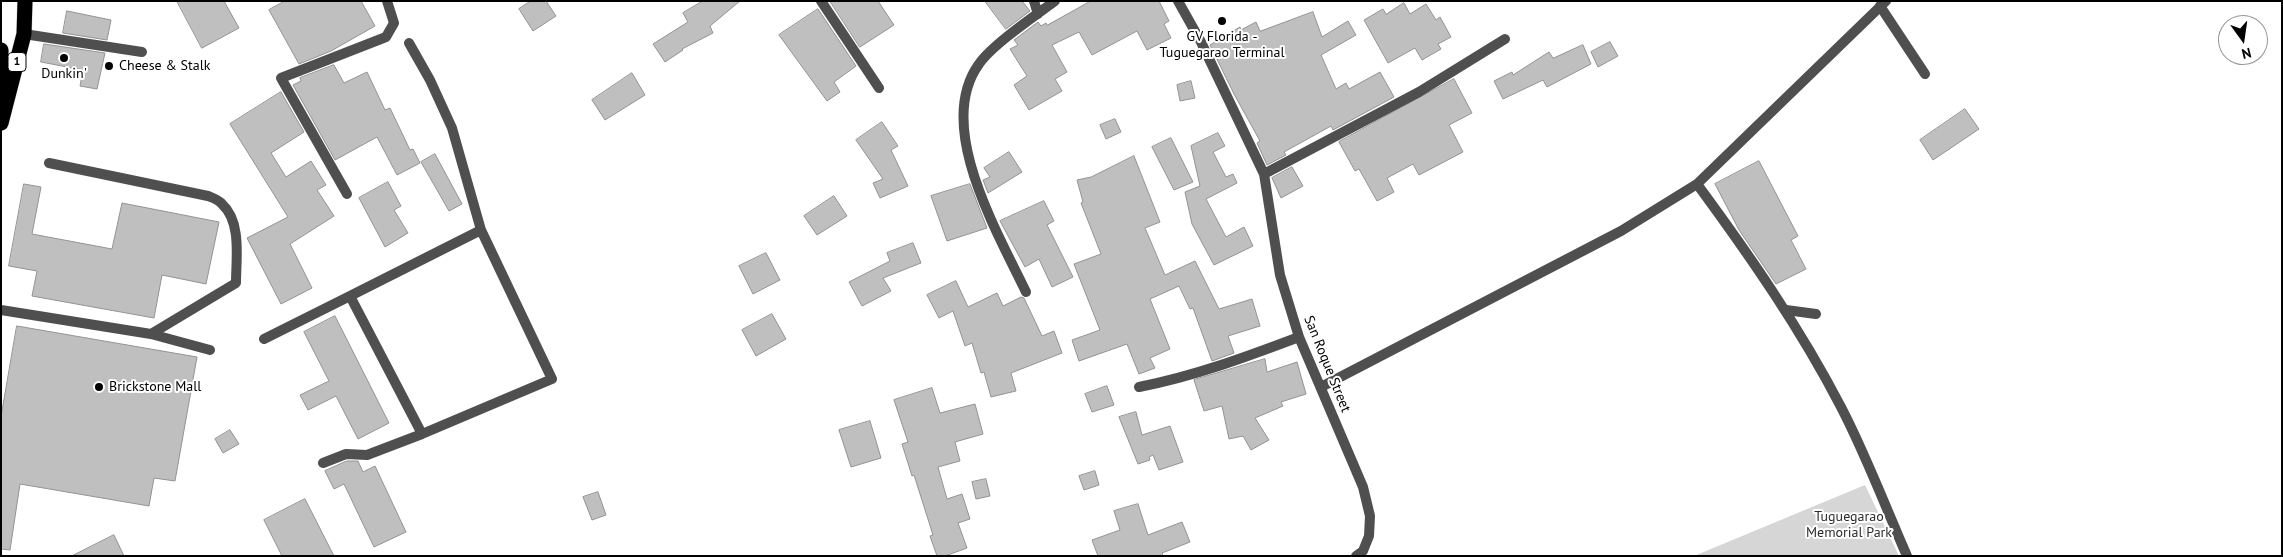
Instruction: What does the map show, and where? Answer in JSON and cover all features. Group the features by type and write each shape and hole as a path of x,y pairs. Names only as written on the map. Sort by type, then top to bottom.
{"highway":[{"name":"1","path":"1,123 24,34 25,1"},
{"name":"1","path":"1,50 1,123"}],"street":[{"path":"347,194 281,78 386,37 394,23 387,1"},
{"path":"821,1 879,88"},
{"path":"1034,1 1038,14"},
{"path":"1026,292 990,215 974,175 967,145 963,114 967,88 979,63 1056,1"},
{"name":"San Roque Street","path":"1178,1 1264,174 1280,275 1298,337 1363,487 1370,516 1369,536 1363,551 1356,556"},
{"path":"1321,387 1621,231 1697,184 1883,4 1925,74"},
{"path":"24,34 142,52"},
{"path":"1264,174 1419,92 1505,39"},
{"path":"323,464 346,454 367,455 552,379 481,230 452,128 430,80 409,43"},
{"path":"49,163 208,196 222,203 231,217 236,234 236,282 151,334"},
{"path":"1697,184 1754,262 1786,310 1852,428 1908,556"},
{"path":"264,339 481,230"},
{"path":"350,296 422,434"},
{"path":"1,310 151,334 210,350"},
{"path":"1786,310 1816,314"},
{"path":"1139,387 1176,380 1218,367 1298,337"}],"green space":[{"name":"Tuguegarao Memorial Park","path":"1865,485 1899,556 1694,556"}],"building":[{"path":"177,1 224,1 239,28 202,48"},
{"path":"285,1 361,1 375,26 331,51 299,64 269,10"},
{"path":"531,1 546,1 556,16 533,31 519,9"},
{"path":"703,1 740,1 710,26 713,33 682,49 665,62 653,44 688,22 683,13"},
{"path":"830,1 878,1 894,25 860,47"},
{"path":"985,1 1022,1 1030,11 1006,29"},
{"path":"1091,1 1159,1 1169,21 1164,24 1171,38 1147,50 1137,31 1092,55 1079,32 1052,45 1067,72 1055,79 1062,91 1029,110 1014,85 1027,76 1010,49 1018,45 1014,40 1038,22 1041,26 1046,23 1047,25"},
{"path":"1404,3 1410,14 1426,4 1436,20 1440,17 1451,37 1438,44 1441,49 1422,60 1415,48 1388,63 1364,20 1383,9 1386,14"},
{"path":"818,9 856,66 834,82 840,92 827,101 779,35"},
{"path":"67,11 111,20 107,40 63,33"},
{"path":"1313,12 1322,37 1348,21 1356,35 1321,55 1336,89 1346,83 1349,89 1380,72 1394,97 1333,130 1331,126 1284,152 1286,155 1267,165 1257,143 1260,141 1210,45 1240,27 1241,30 1256,22 1260,31"},
{"path":"1610,42 1618,56 1598,67 1591,52"},
{"path":"44,44 105,53 97,89 80,86 83,70 41,62"},
{"path":"1583,45 1591,64 1547,87 1543,80 1503,99 1494,81 1512,72 1513,75 1549,52 1553,58"},
{"path":"334,65 344,83 367,72 385,110 390,108 410,150 413,149 420,163 397,175 377,137 335,160 293,85 301,81 300,78"},
{"path":"632,73 645,95 605,120 592,100"},
{"path":"1454,79 1472,113 1449,125 1463,152 1419,175 1413,164 1387,178 1394,192 1377,201 1359,169 1355,171 1339,142"},
{"path":"1191,81 1195,98 1180,101 1177,85"},
{"path":"281,92 304,132 271,153 286,177 311,161 326,185 317,190 334,216 290,244 312,288 281,304 247,238 288,217 230,124"},
{"path":"1965,109 1979,129 1933,160 1920,140"},
{"path":"1115,119 1121,132 1106,139 1100,125"},
{"path":"882,122 898,146 891,150 908,186 880,198 873,183 883,179 856,140"},
{"path":"1218,133 1225,146 1213,152 1226,177 1233,174 1237,183 1206,199 1226,237 1244,227 1253,246 1214,265 1192,224 1185,192 1200,186 1191,146"},
{"path":"1171,138 1193,182 1174,190 1152,147"},
{"path":"1009,152 1022,172 988,193 983,180 990,177 984,168"},
{"path":"435,154 462,204 449,211 421,162"},
{"path":"1134,156 1160,222 1145,228 1165,275 1195,261 1219,309 1252,299 1260,326 1228,336 1234,353 1212,361 1193,308 1190,309 1179,286 1150,299 1170,349 1150,358 1155,368 1139,374 1127,344 1079,361 1072,340 1100,330 1074,264 1101,254 1081,203 1083,202 1077,180 1091,177"},
{"path":"1759,161 1798,236 1791,240 1806,269 1776,284 1739,230 1715,184"},
{"path":"1292,167 1303,186 1281,198 1272,178"},
{"path":"388,182 401,206 394,210 408,233 385,247 359,198"},
{"path":"24,184 41,187 32,234 112,249 122,203 219,222 206,284 162,275 154,318 32,296 37,271 9,266"},
{"path":"970,184 987,228 947,241 931,196"},
{"path":"834,196 847,216 817,235 804,216"},
{"path":"1044,201 1054,221 1047,225 1073,277 1052,287 1039,259 1025,267 1000,221"},
{"path":"913,243 921,263 883,278 891,291 862,306 849,282 890,261 887,253"},
{"path":"766,253 780,280 753,294 739,266"},
{"path":"956,281 968,307 997,293 1003,306 1021,297 1024,298 1042,336 1054,331 1062,353 1011,373 1016,391 991,397 984,372 981,373 972,343 965,346 953,311 939,318 927,295"},
{"path":"772,314 786,339 756,356 742,330"},
{"path":"335,316 389,423 358,439 336,396 308,410 300,395 329,381 304,332"},
{"name":"Brickstone Mall","path":"17,326 197,357 175,481 154,478 149,506 20,484 10,550 1,549 1,417"},
{"path":"1265,359 1267,372 1297,362 1306,394 1281,402 1283,406 1255,418 1269,440 1251,450 1243,436 1229,439 1222,406 1204,411 1194,380"},
{"path":"1107,386 1114,405 1092,412 1085,394"},
{"path":"932,388 940,413 975,404 983,434 955,442 960,461 938,467 947,499 962,494 970,519 958,523 967,548 945,556 937,556 930,536 933,535 902,444 908,442 894,400"},
{"path":"1136,412 1142,435 1170,426 1183,462 1159,470 1153,455 1149,457 1150,460 1138,464 1119,417"},
{"path":"870,421 881,458 851,467 839,430"},
{"path":"230,430 239,444 223,453 215,439"},
{"path":"347,461 358,461 363,472 375,466 406,532 374,547 344,484 334,489 325,471"},
{"path":"1095,471 1099,485 1084,490 1079,476"},
{"path":"986,479 990,496 976,499 972,482"},
{"path":"598,492 606,515 592,520 583,497"},
{"path":"305,499 334,556 282,556 264,520"},
{"path":"1138,504 1148,535 1182,522 1190,542 1162,553 1163,556 1098,556 1092,540 1120,530 1114,511"},
{"path":"114,535 124,556 72,556"}],"place":[{"name":"GV Florida - Tuguegarao Terminal","path":"1222,21"},
{"name":"Dunkin'","path":"64,58"},
{"name":"Cheese & Stalk","path":"109,66"},
{"name":"Brickstone Mall","path":"99,387"}]}
